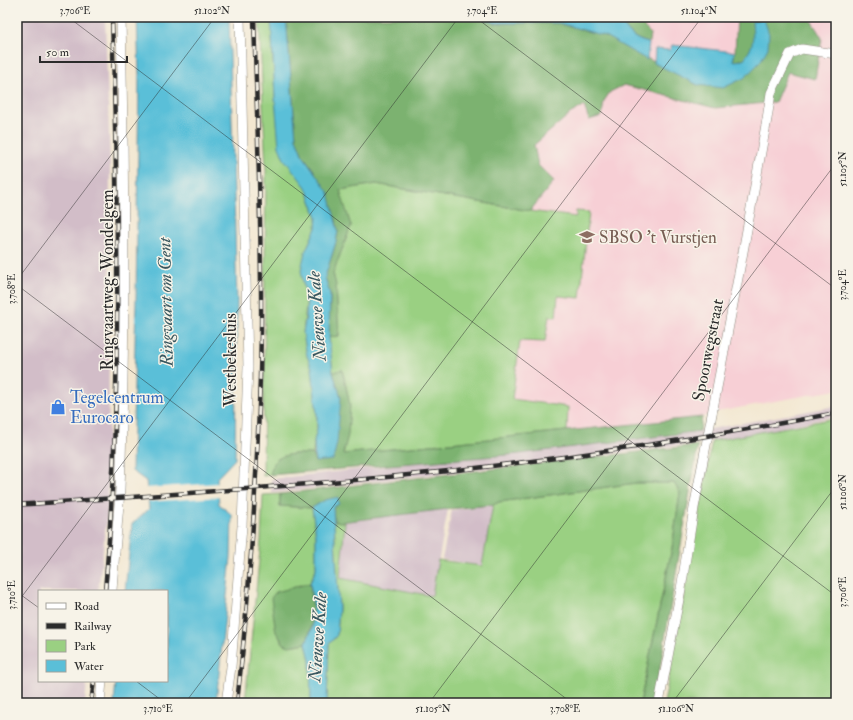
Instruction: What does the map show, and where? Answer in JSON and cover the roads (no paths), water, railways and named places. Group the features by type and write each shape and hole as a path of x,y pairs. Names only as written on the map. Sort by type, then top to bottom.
{"street":[{"name":"Ringvaartweg-Wondelgem","path":"112,590 120,490 125,327 121,17"},
{"name":"Westbekesluis","path":"226,703 231,667 242,526 248,367 240,17"},
{"name":"Spoorwegstraat","path":"659,703 771,93 790,54 802,49 836,54"},
{"path":"100,703 102,682"}],"water":[{"name":"Ringvaart om Gent","path":"137,17 229,17 237,301 235,459 217,478 219,504 232,515 231,557 216,703 114,703 116,682 168,682 168,590 125,590 132,524 149,509 146,481 132,471 139,74"},
{"name":"Nieuwe Kale","path":"271,17 286,17 296,138 302,154 329,193 338,231 325,277 330,294 329,337 333,373 341,397 337,443 333,460 315,462 314,441 317,429 317,415 312,368 307,356 303,333 307,297 301,270 305,252 316,228 317,217 306,187 284,159 279,147"},
{"path":"479,17 619,17 634,37 649,43 647,60 605,36 558,23 494,23"},
{"path":"764,19 769,34 768,48 760,62 744,78 723,88 698,85 654,63 655,49 670,50 672,45 735,52 733,61 743,60 750,50 752,42 752,21"},
{"name":"Nieuwe Kale","path":"338,497 339,504 333,507 339,608 337,635 329,644 327,703 311,703 310,660 306,643 312,628 314,610 310,583 316,569 316,536 312,508 325,500"}],"railway":[{"path":"105,590 114,448 117,304 116,160 112,17"},
{"path":"237,703 250,564 260,378 261,252 254,17"},
{"path":"17,505 304,484 476,468 656,444 836,413"},
{"path":"91,703 94,682"}],"place":[{"name":"SBSO 't Vurstjen","path":"587,237"},
{"name":"Tegelcentrum Eurocaro","path":"58,407"}]}
